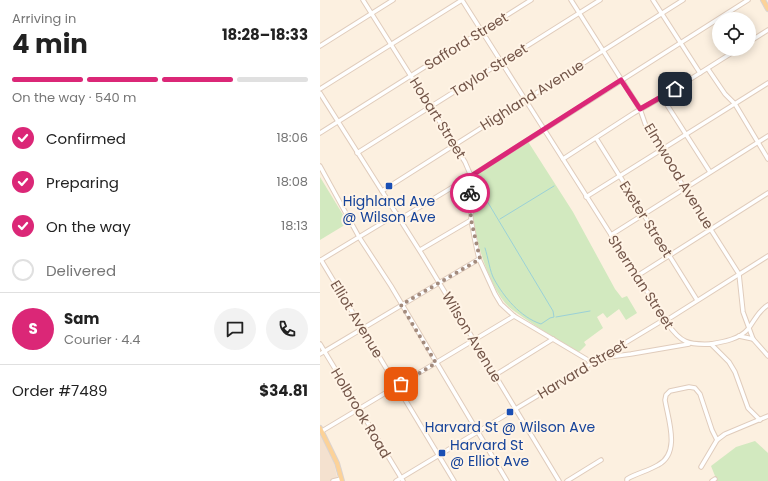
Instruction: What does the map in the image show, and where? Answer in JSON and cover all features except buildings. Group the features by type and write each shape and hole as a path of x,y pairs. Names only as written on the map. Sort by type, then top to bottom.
{"main road":[{"path":"763,0 768,9"},
{"path":"321,430 337,463 341,480"}],"street":[{"name":"Hobart Street","path":"362,0 465,162 471,176 471,220 480,259 495,294 501,304 514,316 588,360 590,364"},
{"path":"320,46 393,0"},
{"path":"320,89 462,0"},
{"name":"Sherman Street","path":"462,0 672,331 689,344"},
{"name":"Safford Street","path":"320,133 531,0"},
{"name":"Elmwood Avenue","path":"571,0 640,109 647,129 739,274 742,309 745,320 752,339 767,353"},
{"name":"Taylor Street","path":"358,153 600,0"},
{"path":"653,0 700,73"},
{"name":"Highland Avenue","path":"382,191 683,0"},
{"path":"400,219 471,176 748,0"},
{"path":"756,38 768,30"},
{"path":"563,159 640,109 728,56"},
{"path":"708,69 725,94 735,104 768,158"},
{"path":"586,197 768,83"},
{"name":"Wilson Avenue","path":"320,93 420,250 560,481"},
{"path":"662,97 710,172"},
{"path":"611,235 768,136"},
{"name":"Exeter Street","path":"596,138 697,300"},
{"path":"320,166 359,237 507,481"},
{"path":"637,276 768,193"},
{"path":"321,260 397,214"},
{"path":"420,250 471,220"},
{"name":"Harvard Street","path":"396,481 402,480 439,455 665,320 768,256"},
{"path":"320,354 480,259"},
{"name":"Elliot Avenue","path":"321,260 454,481"},
{"path":"600,358 689,344 711,344 740,336 749,328 759,312 768,305"},
{"path":"321,430 360,410 397,386 514,316"},
{"path":"740,336 752,339"},
{"path":"495,375 553,339"},
{"name":"Holbrook Road","path":"320,344 402,480"},
{"path":"711,344 729,362 735,372 748,408 760,420"},
{"path":"627,481 627,479 632,476 658,466 663,462 669,453 672,439 665,399 666,394 670,391 693,387 698,391 717,440"},
{"path":"701,467 717,440 725,434 768,416"},
{"path":"567,481 601,460"},
{"path":"332,481 341,480"}],"shaded area":[{"path":"320,433 334,463 338,481 320,481"}],"green space":[{"path":"527,140 573,212 615,289 622,298 627,296 637,313 626,320 619,309 607,318 603,313 597,317 603,328 584,342 586,345 579,352 537,327 509,307 500,296 492,281 478,244 472,205 474,174"},
{"path":"320,177 348,223 320,240"},
{"path":"755,441 768,453 768,481 717,481 711,466 736,447"}],"waterway":[{"path":"475,181 553,311 554,317 541,324 526,317 513,306 494,279 485,248"},
{"path":"500,219 554,186"},
{"path":"556,317 590,311"}],"way so far":[{"path":"401,384 436,363 401,305 480,259 471,220 470,193"}],"place":[{"name":"Highland Ave @ Wilson Ave","path":"389,186"},
{"name":"Harvard St @ Wilson Ave","path":"510,412"},
{"name":"Harvard St @ Elliot Ave","path":"442,453"}],"route":[{"path":"470,193 471,176 621,80 640,109 675,89"}]}
